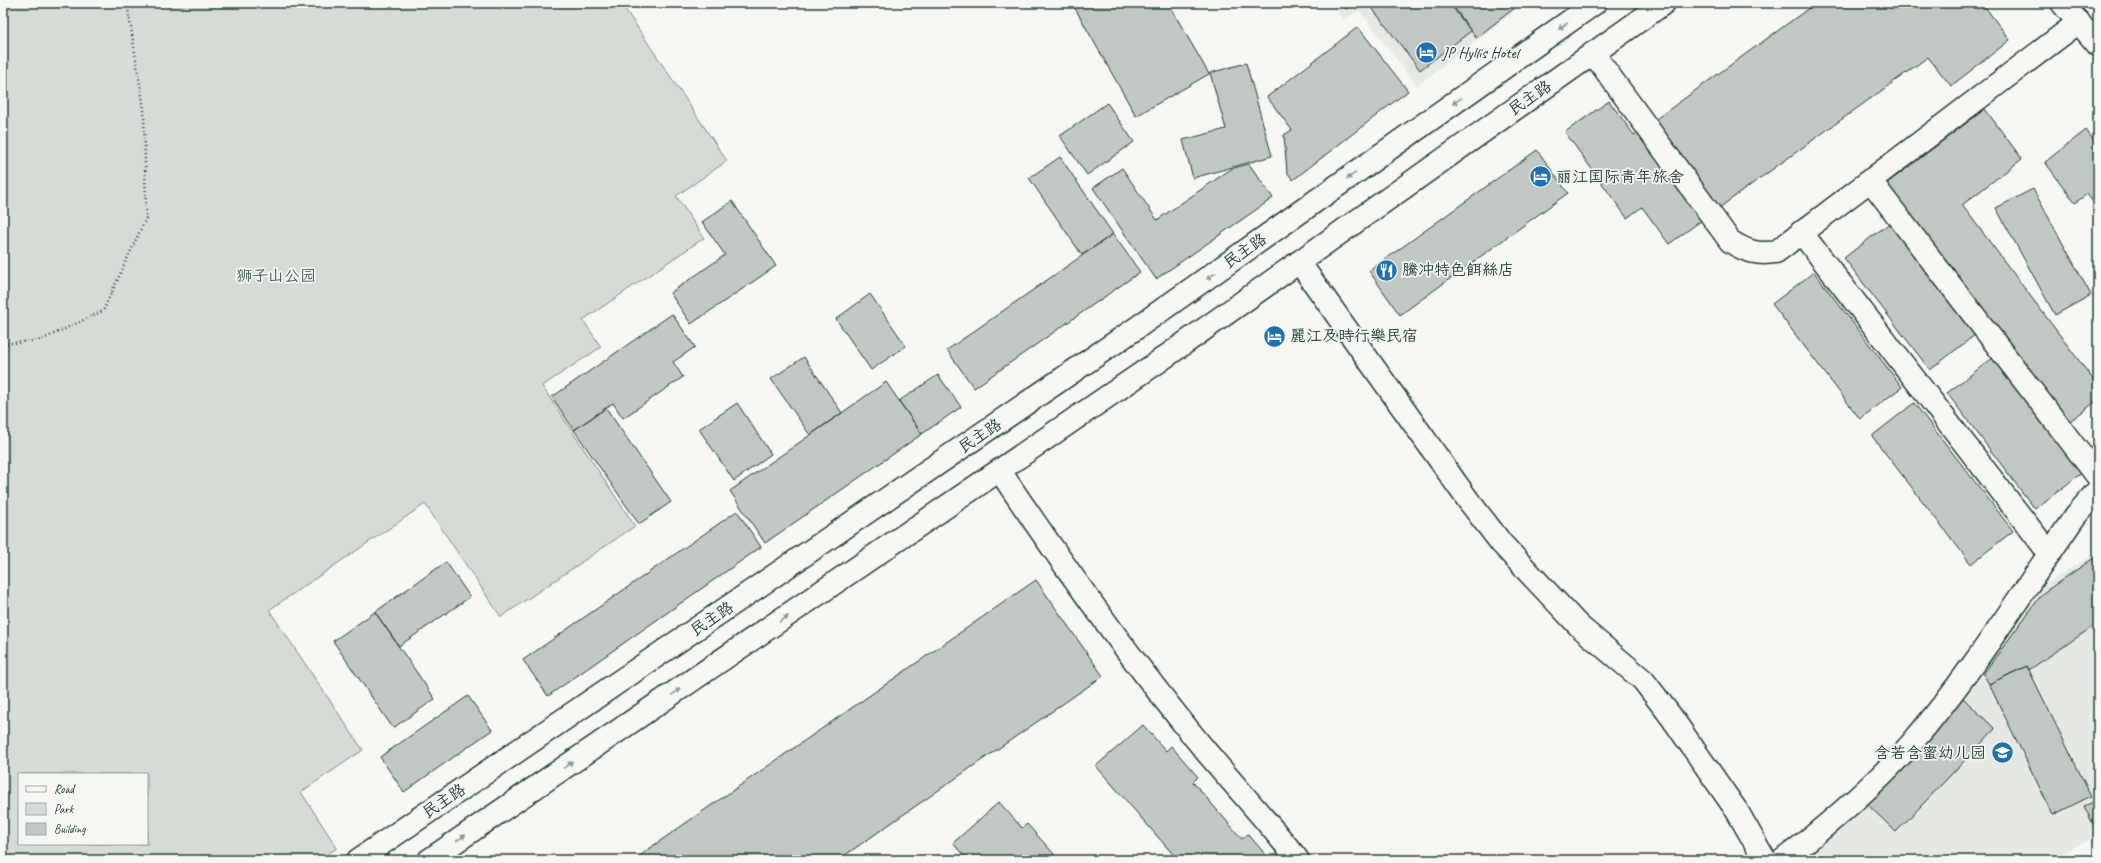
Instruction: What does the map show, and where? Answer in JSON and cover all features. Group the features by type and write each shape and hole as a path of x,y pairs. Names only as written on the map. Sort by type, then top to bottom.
{"main road":[{"name":"民主路","path":"358,860 1135,329 1595,3"},
{"name":"民主路","path":"432,859 1000,471 1299,262 1664,3"},
{"path":"2062,3 2098,45"},
{"path":"1594,53 1730,241 1740,248 1751,252 1764,254 1776,252 2079,22"},
{"path":"1870,180 2098,477"},
{"path":"1801,232 2049,552"},
{"path":"1299,262 1464,494 1502,544 1579,626 1643,680 1670,714 1737,811 1765,860"},
{"path":"1000,471 1079,587 1141,668 1204,749 1298,860"},
{"path":"1783,860 1822,829 1871,785 1910,744 1946,702 2049,552 2076,515 2098,490"}],"path":[{"path":"3,344 41,340 103,312 146,218 144,109 127,3"}],"shaded area":[{"name":"JP Hyllis Hotel","path":"1331,3 1525,3 1417,86 1359,10 1344,20"},
{"name":"含若含蜜幼儿园","path":"2098,551 2098,852 2091,839 2051,860 1798,860 2038,589"}],"green space":[{"name":"狮子山公园","path":"3,3 621,3 727,161 676,196 704,238 583,320 601,347 542,386 635,526 501,617 425,504 269,610 363,750 301,792 337,848 318,860 3,860"}],"building":[{"path":"1072,3 1168,3 1209,74 1136,116"},
{"path":"1341,3 1353,3 1346,9"},
{"path":"1368,3 1449,3 1471,31 1420,70"},
{"path":"1451,3 1521,3 1476,38"},
{"path":"1816,3 1982,3 2010,40 1951,86 1928,57 1669,244 1642,207 1627,218 1565,132 1609,101 1634,135"},
{"path":"1358,27 1408,91 1293,180 1287,172 1284,135 1292,130 1267,97"},
{"path":"1246,63 1272,156 1193,178 1183,140 1226,129 1210,73"},
{"path":"1107,103 1134,142 1087,175 1060,136"},
{"path":"1985,109 2022,159 1962,205 2098,386 2098,400 2066,424 1886,184"},
{"path":"2086,130 2098,146 2098,209 2087,194 2075,203 2045,162"},
{"path":"1537,150 1568,193 1400,315 1369,271"},
{"path":"1060,157 1113,234 1082,255 1029,178"},
{"path":"1249,164 1273,198 1156,279 1093,188 1122,168 1157,220 1231,169"},
{"path":"2033,189 2091,295 2055,315 1996,208"},
{"path":"732,201 776,266 691,324 670,293 725,255 702,222"},
{"path":"1891,222 1976,334 1930,370 1844,258"},
{"path":"1113,234 1140,272 974,388 947,350"},
{"path":"1814,272 1902,387 1860,419 1772,304"},
{"path":"870,294 906,346 871,370 836,319"},
{"path":"672,314 695,347 673,362 683,377 623,418 613,403 574,430 552,397"},
{"path":"804,357 842,413 810,435 771,379"},
{"path":"1994,357 2083,472 2035,509 1947,393"},
{"path":"2098,372 2098,381 2094,375"},
{"path":"938,375 961,407 922,434 899,401"},
{"path":"886,382 922,434 765,543 730,491"},
{"path":"737,403 771,454 734,481 699,429"},
{"path":"1914,403 2013,531 1971,564 1872,436"},
{"path":"606,408 671,502 639,524 574,430"},
{"path":"737,511 761,547 548,696 523,660"},
{"path":"2098,555 2098,623 2029,670 2027,666 1989,684 1983,674 2043,593"},
{"path":"446,562 470,597 399,646 375,612"},
{"path":"1036,580 1103,676 838,860 636,860 647,850"},
{"path":"375,612 435,699 393,728 333,641"},
{"path":"2027,666 2091,796 2053,815 1989,684"},
{"path":"468,696 492,730 404,792 380,757"},
{"path":"1963,698 1995,729 1896,832 1864,801"},
{"path":"1143,725 1166,751 1171,746 1198,777 1193,782 1242,839 1248,834 1270,860 1178,860 1096,766"},
{"path":"2098,800 2098,834 2084,806"},
{"path":"999,802 1022,828 1027,824 1054,854 1050,860 967,860 953,843"}],"place":[{"name":"JP Hyllis Hotel","path":"1426,53"},
{"name":"丽江国际青年旅舍","path":"1541,177"},
{"name":"騰冲特色餌絲店","path":"1386,270"},
{"name":"麗江及時行樂民宿","path":"1275,336"},
{"name":"含若含蜜幼儿园","path":"2002,753"}]}
